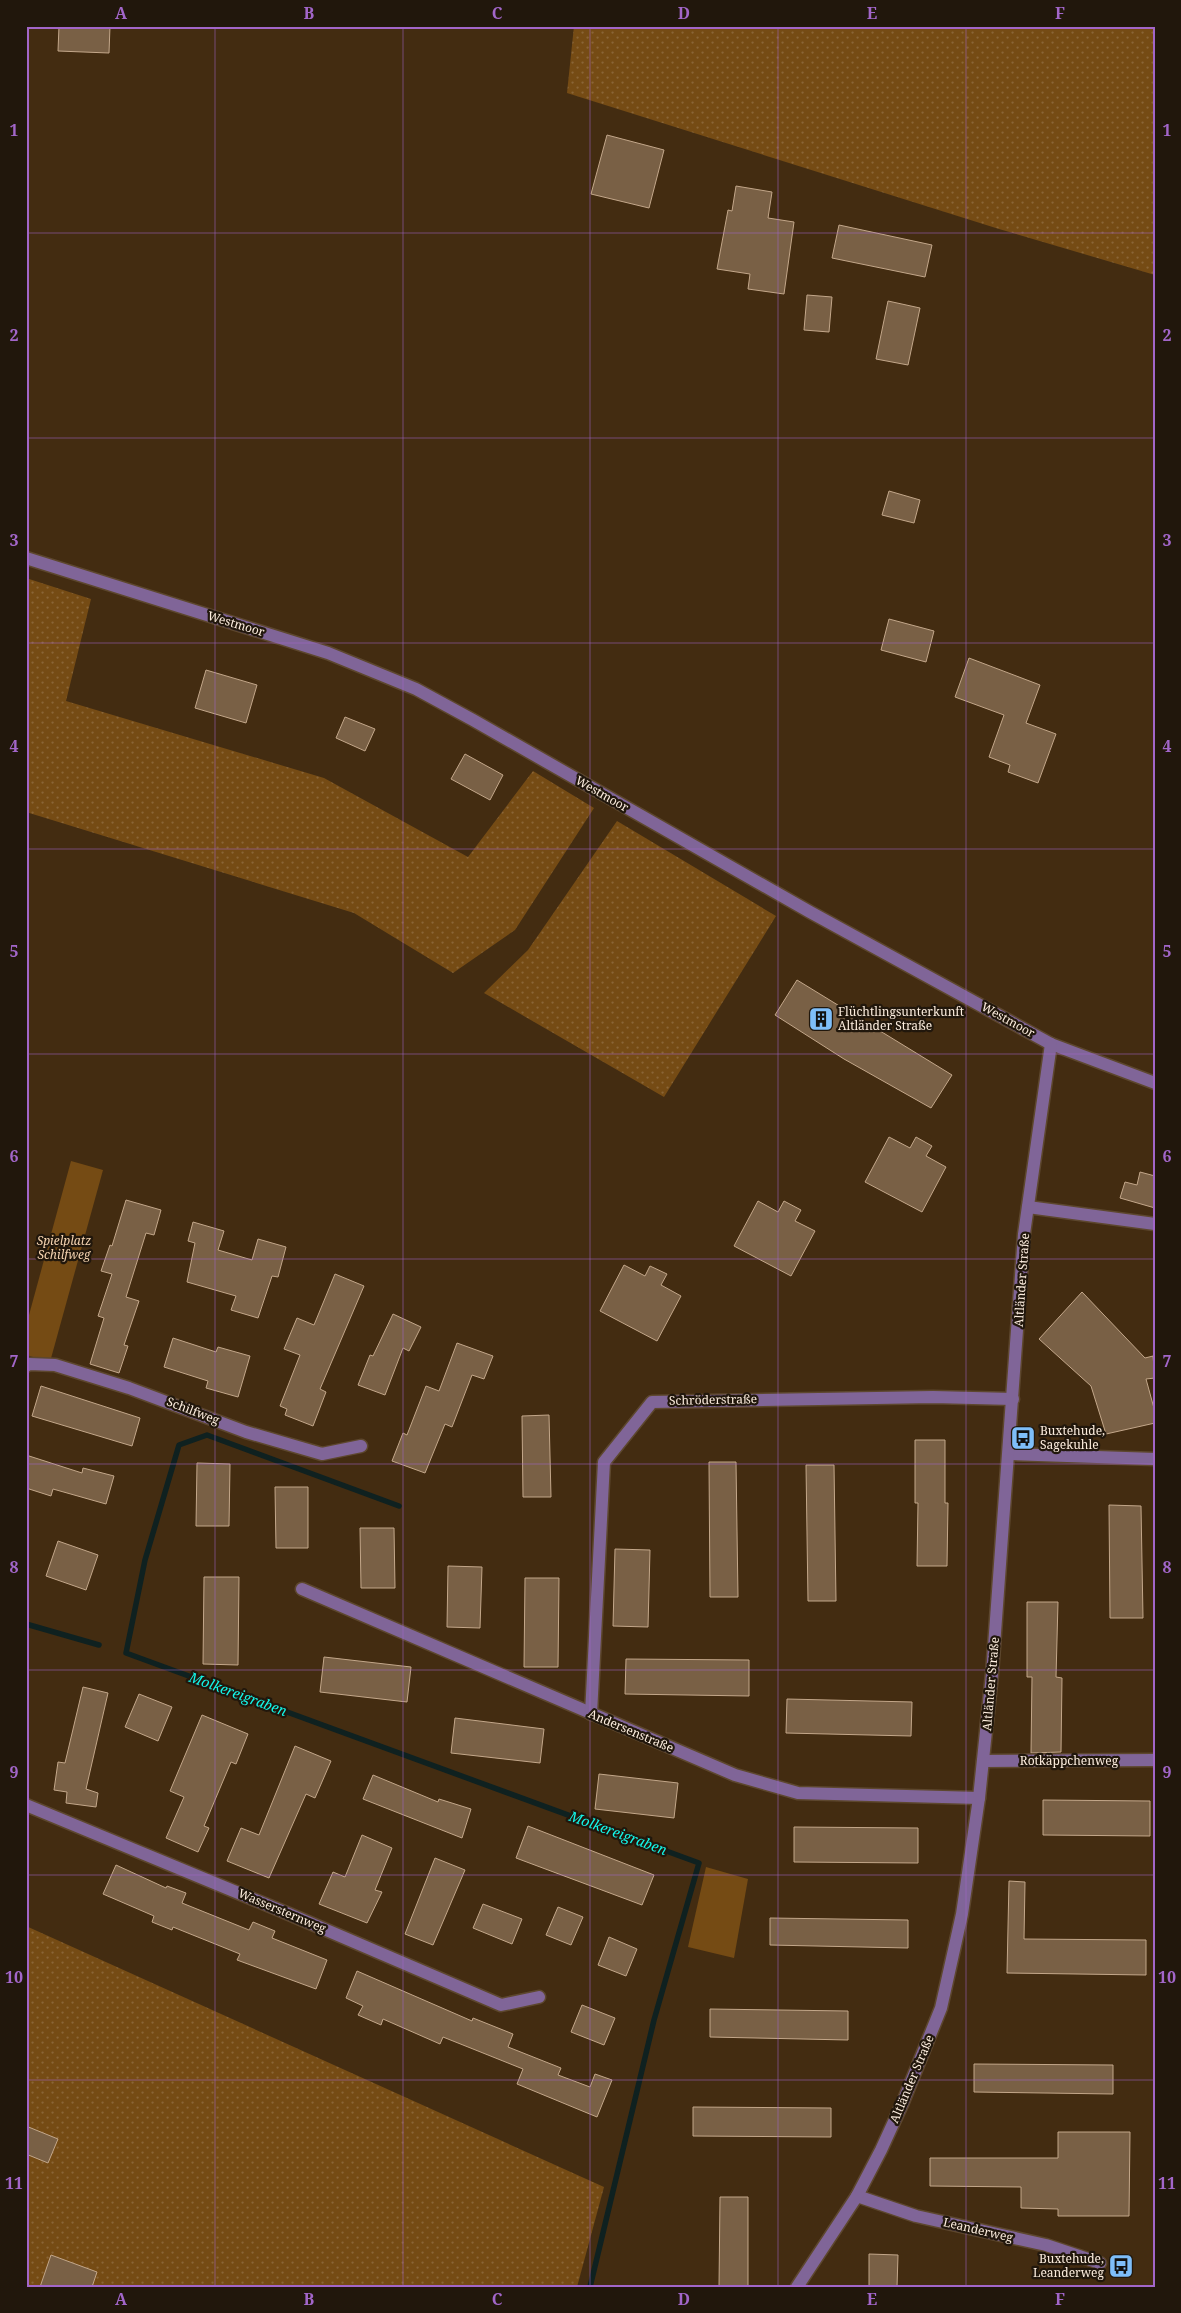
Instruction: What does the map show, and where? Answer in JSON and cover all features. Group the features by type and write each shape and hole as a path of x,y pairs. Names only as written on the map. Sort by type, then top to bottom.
{"street":[{"name":"Westmoor","path":"26,558 328,653 416,690 474,720 810,912 1051,1044 1155,1083"},
{"name":"Altländer Straße","path":"797,2287 857,2196 903,2102 940,2008 962,1914 979,1798 992,1674 1028,1206 1051,1044"},
{"path":"1028,1206 1155,1224"},
{"name":"Schilfweg","path":"26,1366 29,1364 55,1365 129,1388 246,1432 322,1454 361,1446"},
{"name":"Schröderstraße","path":"591,1714 604,1462 652,1402 933,1397 1013,1399"},
{"path":"1009,1454 1155,1459"},
{"name":"Andersenstraße","path":"302,1589 735,1775 798,1793 979,1798"},
{"name":"Rotkäppchenweg","path":"983,1761 1155,1760"},
{"name":"Wassersternweg","path":"26,1805 289,1914 501,2005 539,1997"},
{"name":"Leanderweg","path":"857,2196 916,2216 1046,2245 1100,2264"}],"green space":[{"path":"574,26 1155,26 1155,275 999,229 567,93"},
{"path":"26,578 91,599 66,701 324,778 468,857 533,771 594,808 515,930 453,973 354,913 26,812"},
{"path":"617,821 776,916 664,1097 484,993 528,950"},
{"name":"Spielplatz Schilfweg","path":"71,1161 103,1170 50,1362 26,1355 26,1326"},
{"path":"706,1867 748,1879 734,1958 688,1947"},
{"path":"26,1926 604,2187 577,2287 26,2287"}],"building":[{"path":"59,26 110,26 109,53 58,51"},
{"path":"607,135 664,150 649,208 591,194"},
{"path":"736,186 772,192 768,218 794,222 784,294 748,289 750,274 717,269 728,210 732,211"},
{"path":"839,225 932,245 925,277 832,258"},
{"path":"807,295 832,297 829,332 804,330"},
{"path":"888,301 920,308 908,365 876,359"},
{"path":"889,491 920,500 914,523 882,515"},
{"path":"889,619 934,631 926,662 881,650"},
{"path":"969,658 1040,685 1026,723 1056,734 1038,783 1008,772 1010,765 989,757 1004,715 955,697"},
{"path":"206,670 257,685 246,723 195,708"},
{"path":"345,717 375,729 365,751 336,738"},
{"path":"465,754 503,775 490,800 451,779"},
{"path":"797,980 952,1075 931,1108 844,1059 775,1015"},
{"path":"889,1137 910,1148 916,1137 932,1146 926,1156 946,1167 922,1212 865,1182"},
{"path":"1140,1172 1155,1176 1155,1208 1120,1198 1125,1182 1137,1185"},
{"path":"126,1200 161,1210 154,1235 146,1233 126,1297 139,1301 124,1345 128,1346 119,1373 90,1364 104,1318 98,1316 112,1274 101,1271 110,1245 112,1246"},
{"path":"758,1201 778,1212 784,1201 801,1210 795,1221 815,1231 791,1276 734,1246"},
{"path":"193,1222 224,1231 218,1250 252,1260 258,1239 286,1247 278,1277 272,1276 258,1318 231,1310 236,1296 187,1282 195,1243 188,1241"},
{"path":"624,1265 645,1276 650,1266 667,1274 661,1285 681,1296 657,1341 600,1311"},
{"path":"335,1274 364,1286 320,1389 326,1392 313,1426 285,1415 287,1409 280,1406 300,1355 284,1349 297,1318 314,1325"},
{"path":"1082,1292 1145,1358 1153,1356 1155,1378 1146,1379 1155,1412 1155,1423 1106,1434 1091,1386 1039,1339"},
{"path":"393,1314 421,1327 409,1351 403,1348 385,1395 358,1385 370,1355 373,1356"},
{"path":"173,1338 216,1352 218,1347 250,1356 238,1397 206,1388 208,1381 164,1367"},
{"path":"457,1343 493,1356 484,1379 472,1375 452,1427 445,1424 425,1473 392,1461 403,1433 407,1435 426,1386 439,1391"},
{"path":"41,1386 140,1418 132,1446 32,1416"},
{"path":"549,1415 551,1497 523,1497 522,1416"},
{"path":"915,1440 945,1440 945,1503 948,1503 947,1566 917,1566 918,1503 915,1503"},
{"path":"26,1455 82,1473 83,1468 114,1476 106,1504 53,1489 51,1496 26,1488"},
{"path":"709,1462 736,1462 738,1597 710,1597"},
{"path":"197,1463 230,1464 229,1526 196,1526"},
{"path":"806,1465 834,1465 836,1601 808,1601"},
{"path":"275,1487 308,1487 308,1548 276,1548"},
{"path":"1109,1505 1141,1506 1143,1618 1110,1618"},
{"path":"360,1528 394,1528 395,1588 361,1588"},
{"path":"58,1541 98,1555 86,1590 46,1576"},
{"path":"615,1549 650,1550 648,1627 613,1626"},
{"path":"448,1566 482,1567 480,1628 447,1627"},
{"path":"204,1577 239,1577 238,1665 203,1664"},
{"path":"525,1578 559,1578 558,1667 524,1667"},
{"path":"1027,1602 1058,1602 1056,1677 1062,1678 1061,1752 1031,1753 1032,1677 1027,1677"},
{"path":"324,1657 411,1667 407,1702 320,1692"},
{"path":"626,1659 749,1660 749,1696 625,1694"},
{"path":"83,1687 108,1693 86,1789 98,1793 96,1807 66,1803 67,1792 54,1790 58,1762 65,1763"},
{"path":"139,1694 172,1707 158,1741 125,1727"},
{"path":"787,1699 912,1702 911,1736 786,1733"},
{"path":"202,1715 248,1734 236,1764 231,1762 204,1826 209,1828 198,1852 166,1838 184,1797 170,1791"},
{"path":"455,1718 544,1729 540,1763 451,1753"},
{"path":"295,1746 331,1761 315,1798 306,1794 269,1878 227,1861 241,1828 259,1835"},
{"path":"599,1774 678,1783 674,1818 595,1809"},
{"path":"373,1775 438,1802 439,1799 471,1809 462,1838 363,1799"},
{"path":"1043,1800 1150,1801 1150,1836 1043,1835"},
{"path":"528,1826 654,1875 642,1905 516,1858"},
{"path":"794,1827 918,1828 918,1863 794,1862"},
{"path":"362,1835 392,1848 375,1890 382,1892 367,1923 319,1904 333,1872 345,1877"},
{"path":"435,1858 465,1870 433,1945 405,1934"},
{"path":"116,1865 166,1888 167,1886 186,1893 182,1903 249,1930 253,1922 275,1931 272,1938 327,1960 316,1989 237,1960 240,1954 173,1927 172,1930 152,1922 154,1916 103,1894"},
{"path":"1009,1881 1025,1882 1024,1939 1146,1940 1146,1975 1007,1973"},
{"path":"483,1904 522,1919 512,1944 473,1928"},
{"path":"558,1907 583,1917 571,1945 546,1935"},
{"path":"770,1918 908,1920 908,1948 770,1945"},
{"path":"609,1937 637,1949 626,1976 598,1965"},
{"path":"357,1971 472,2021 473,2018 513,2034 508,2047 561,2068 558,2075 590,2087 595,2074 612,2080 597,2117 517,2084 523,2069 443,2037 440,2044 383,2019 381,2025 358,2015 363,2006 346,1998"},
{"path":"582,2005 615,2018 604,2045 571,2032"},
{"path":"710,2009 848,2011 848,2040 710,2037"},
{"path":"974,2064 1113,2065 1113,2094 974,2092"},
{"path":"693,2107 831,2108 831,2137 693,2136"},
{"path":"26,2126 58,2139 48,2163 26,2154"},
{"path":"1058,2132 1130,2132 1129,2216 1058,2216 1058,2209 1021,2208 1021,2187 930,2186 930,2158 1058,2158"},
{"path":"720,2197 748,2197 748,2287 719,2287"},
{"path":"869,2254 898,2255 897,2287 869,2287"},
{"path":"51,2255 97,2272 92,2287 40,2287"}],"waterway":[{"name":"Molkereigraben","path":"399,1506 207,1435 179,1445 145,1560 126,1653 699,1863 654,2020 590,2287"},
{"name":"Molkereigraben","path":"26,1624 99,1645"}],"place":[{"name":"Flüchtlingsunterkunft Altländer Straße","path":"821,1019"},
{"name":"Buxtehude, Sagekuhle","path":"1023,1438"},
{"name":"Buxtehude, Leanderweg","path":"1121,2266"}]}
